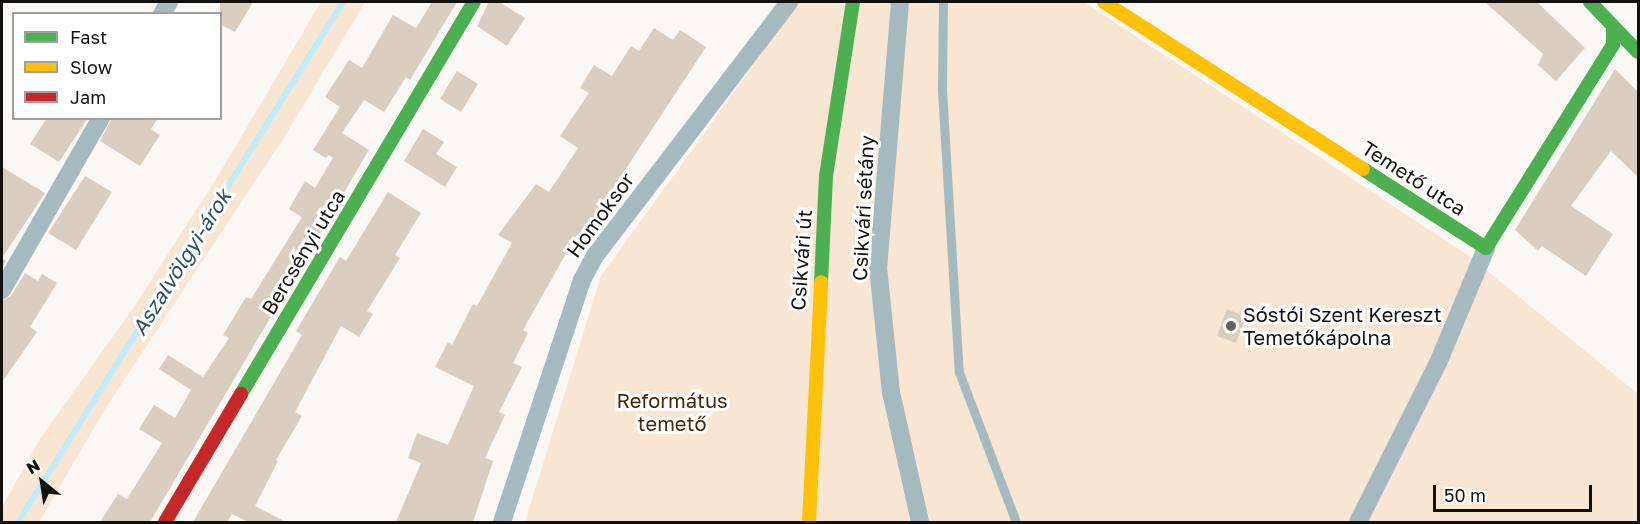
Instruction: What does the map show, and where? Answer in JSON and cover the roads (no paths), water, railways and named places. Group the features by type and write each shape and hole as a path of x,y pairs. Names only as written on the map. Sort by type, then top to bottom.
{"street":[{"name":"Bercsényi utca","path":"165,522 474,2"},
{"name":"Homoksor","path":"502,522 582,280 595,256 789,2"},
{"name":"Csikvári út","path":"809,522 826,176 852,2"},
{"name":"Csikvári sétány","path":"900,2 878,267 891,392 920,522"},
{"name":"Temető utca","path":"1104,2 1486,248"},
{"path":"1597,4 1613,27 1638,52"},
{"path":"1358,522 1438,363 1486,248 1613,45 1613,27"},
{"path":"2,291 100,120"}],"lane":[{"path":"943,2 942,90 958,372 1016,522"}],"waterway":[{"name":"Aszalvölgyi-árok","path":"18,522 343,2"}],"place":[{"name":"Sóstói Szent Kereszt Temetőkápolna","path":"1231,326"}],"park label":[{"name":"Református temető","path":"672,412"}]}
